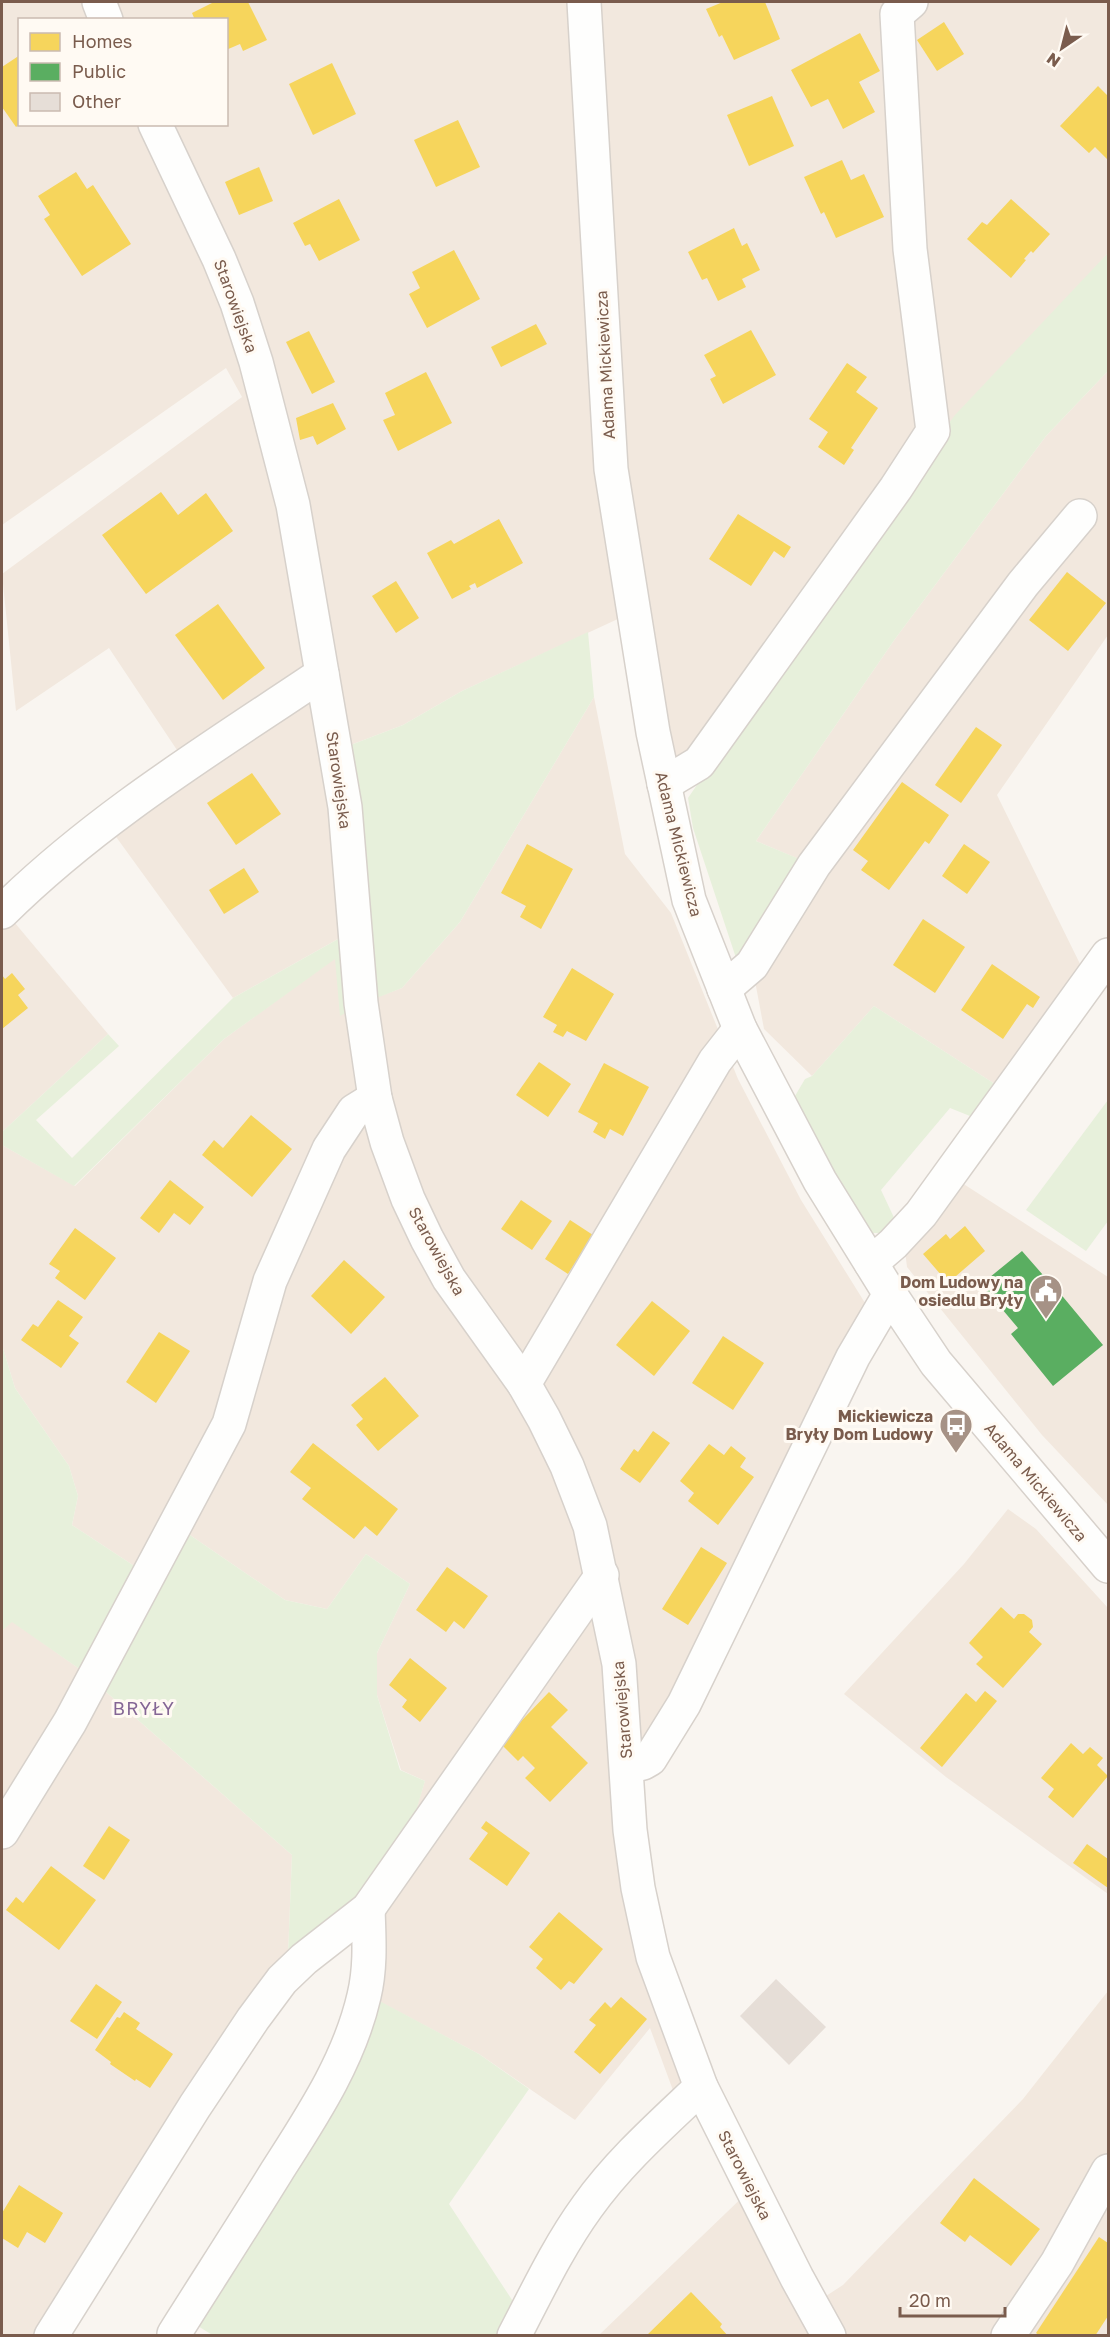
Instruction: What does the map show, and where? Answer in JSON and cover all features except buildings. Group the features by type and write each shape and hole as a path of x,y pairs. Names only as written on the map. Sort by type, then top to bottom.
{"street":[{"path":"99,2 105,18"},
{"name":"Adama Mickiewicza","path":"584,2 611,469 653,732 689,900 740,1029 820,1181 890,1293 936,1363 1102,1548"},
{"path":"664,784 699,763 896,488 933,431 910,249 897,14 911,2"},
{"name":"Starowiejska","path":"156,126 219,259 237,303 256,362 293,505 345,807 358,974 375,1098 390,1151 408,1199 427,1239 449,1279 524,1384 567,1466 590,1526 619,1664 630,1830 638,1888 652,1957 701,2087 797,2278 829,2336"},
{"path":"724,989 752,965 821,855 1023,584 1080,516"},
{"path":"2,912 34,879 134,802 322,674"},
{"path":"871,1263 894,1244 921,1214 1108,955"},
{"path":"524,1384 715,1061 740,1029"},
{"path":"2,1832 70,1722 229,1424 270,1281 329,1149 354,1111 375,1098"},
{"path":"627,1767 644,1763 650,1759 684,1704 854,1357 890,1293"},
{"path":"51,2336 189,2116 253,2019 282,1980 304,1959 368,1910 602,1575"},
{"path":"174,2334 313,2115 344,2057 365,1994 370,1955 368,1910"},
{"path":"514,2336 557,2253 588,2206 627,2160 701,2087"},
{"path":"1008,2336 1058,2263 1108,2171"}],"shaded area":[{"path":"2,2 1108,2 1108,253 887,508 664,784 633,612 462,691 403,725 348,746 354,930 233,998 106,823 181,756 109,648 16,711 2,574 242,397 226,368 2,525"},
{"path":"1108,371 1108,635 997,795 1083,970 998,1086 874,1006 812,1076 764,1029 752,965 813,865 756,841 895,639 1046,436"},
{"path":"594,697 625,854 671,913 738,1079 801,1200 875,1319 643,1763 630,1830 701,2087 674,2093 650,2028 575,2120 479,2054 365,1994 370,1955 425,1781 401,1770 377,1695 377,1653 410,1584 366,1554 327,1609 285,1600 187,1533 148,1575 72,1525 78,1496 69,1466 15,1388 2,1345 2,1145 75,1186 224,1039 335,958 361,1003 402,988 460,922"},
{"path":"2,910 108,1034 2,1132"},
{"path":"962,1183 1108,1277 1108,1505 1042,1435 907,1267 903,1234"},
{"path":"1008,1509 1036,1529 1108,1608 1108,1894 946,1777 844,1694 964,1564"},
{"path":"12,1621 81,1670 292,1855 288,1955 51,2335 2,2336 2,1631"},
{"path":"1108,1991 1108,2335 598,2336 752,2188 812,2305 843,2285 1023,2099"}],"green space":[{"path":"1108,253 1108,371 1046,436 895,639 756,841 809,863 739,967 693,828 688,798 887,508 955,415"},
{"path":"588,632 594,697 460,922 402,988 374,999 348,746 403,725 462,691"},
{"path":"347,934 354,1008 340,1016 335,959 224,1039 74,1186 2,1145 2,1132 108,1034 119,1046 36,1120 72,1158 233,998"},
{"path":"874,1006 998,1086 975,1118 950,1108 881,1190 897,1224 889,1233 872,1233 821,1149 795,1096 805,1079 812,1076"},
{"path":"1108,1100 1108,1221 1086,1251 1026,1210"},
{"path":"2,1345 15,1388 69,1466 78,1496 72,1525 148,1575 187,1533 285,1600 327,1609 366,1554 410,1584 377,1653 377,1695 400,1770 425,1781 410,1831 365,1893 288,1955 292,1855 81,1670 12,1622 2,1631"},
{"path":"372,1997 479,2054 529,2089 449,2204 516,2306 502,2335 214,2336 193,2323"}],"place":[{"name":"Dom Ludowy na osiedlu Bryły","path":"1046,1320"},
{"name":"Mickiewicza Bryły Dom Ludowy","path":"956,1454"}],"district":[{"name":"BRYŁY","path":"144,1709"}]}
